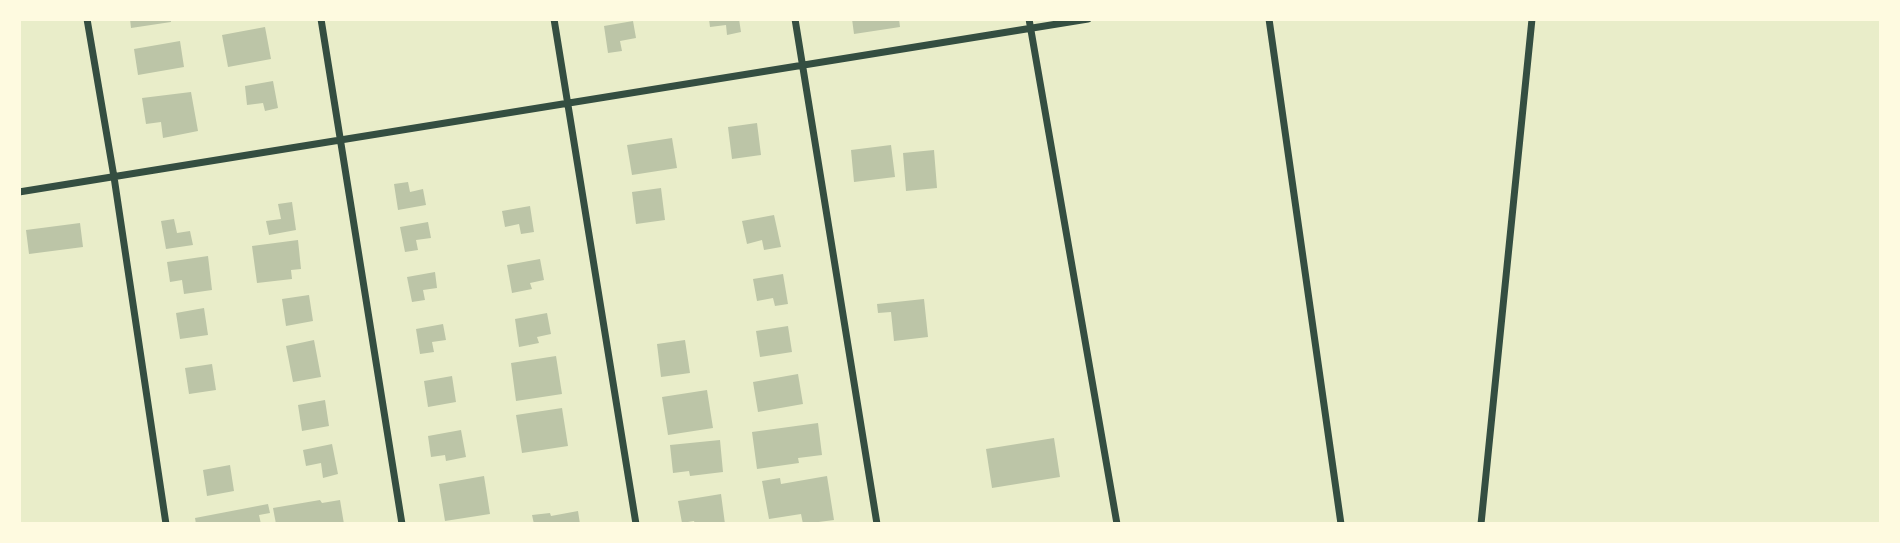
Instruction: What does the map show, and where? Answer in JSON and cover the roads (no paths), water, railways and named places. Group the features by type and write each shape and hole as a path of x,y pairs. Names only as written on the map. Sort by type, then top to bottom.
{"street":[{"path":"87,19 114,177 166,524"},
{"path":"321,19 402,524"},
{"path":"554,19 636,524"},
{"path":"795,19 877,524"},
{"path":"1029,19 1116,524"},
{"path":"19,192 1088,19"},
{"path":"1269,19 1341,524"},
{"path":"1481,524 1532,19"}]}
